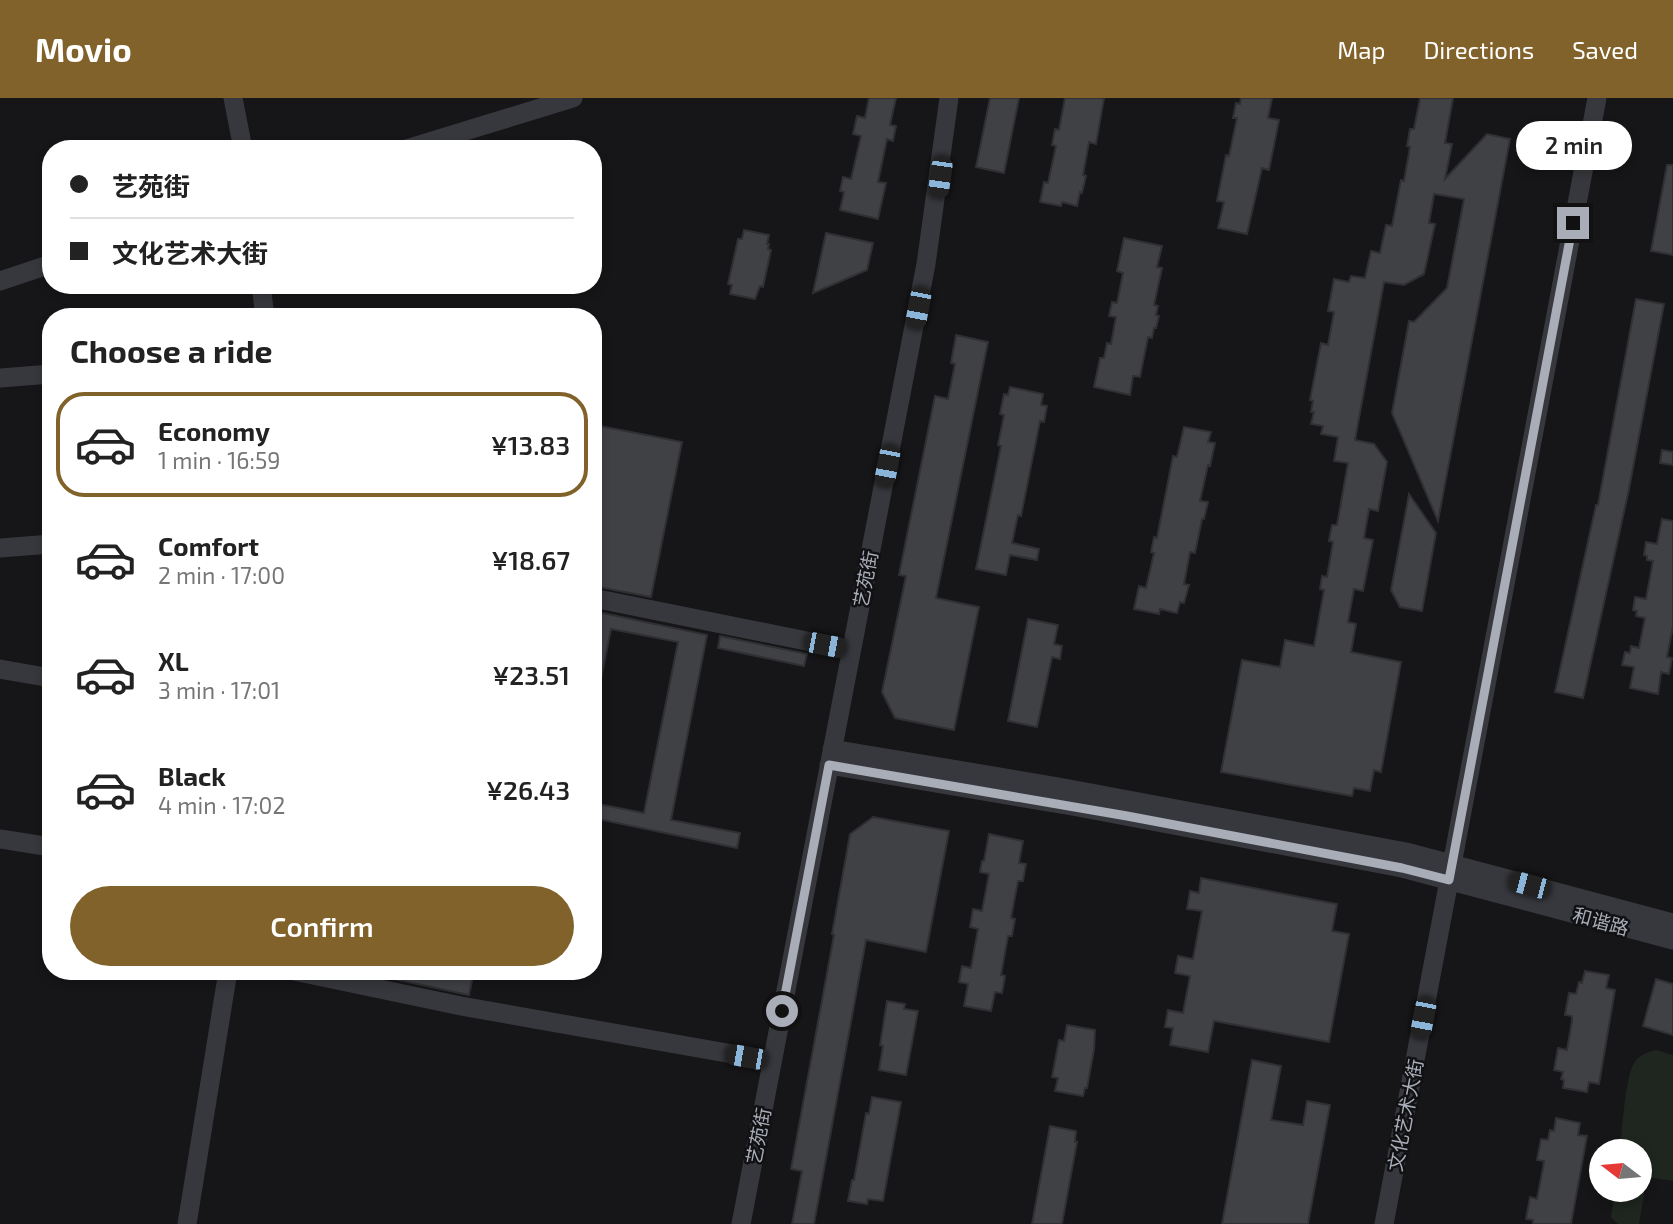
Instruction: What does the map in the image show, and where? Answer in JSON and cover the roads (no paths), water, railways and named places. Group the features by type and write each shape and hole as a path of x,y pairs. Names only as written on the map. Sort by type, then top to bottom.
{"street":[{"path":"233,98 241,140"},
{"path":"435,140 573,98"},
{"name":"艺苑街","path":"741,1224 926,264 949,98"},
{"name":"文化艺术大街","path":"1384,1224 1597,98"},
{"path":"0,281 42,267"},
{"path":"0,378 42,375"},
{"path":"0,548 42,545"},
{"path":"602,600 851,650"},
{"path":"0,669 42,676"},
{"name":"和谐路","path":"831,757 1086,809 1402,868 1450,872 1673,923"},
{"path":"0,839 42,846"},
{"name":"和谐路","path":"1450,872 1673,940"},
{"path":"187,1224 227,980"},
{"path":"338,980 461,1006 772,1061"}]}
